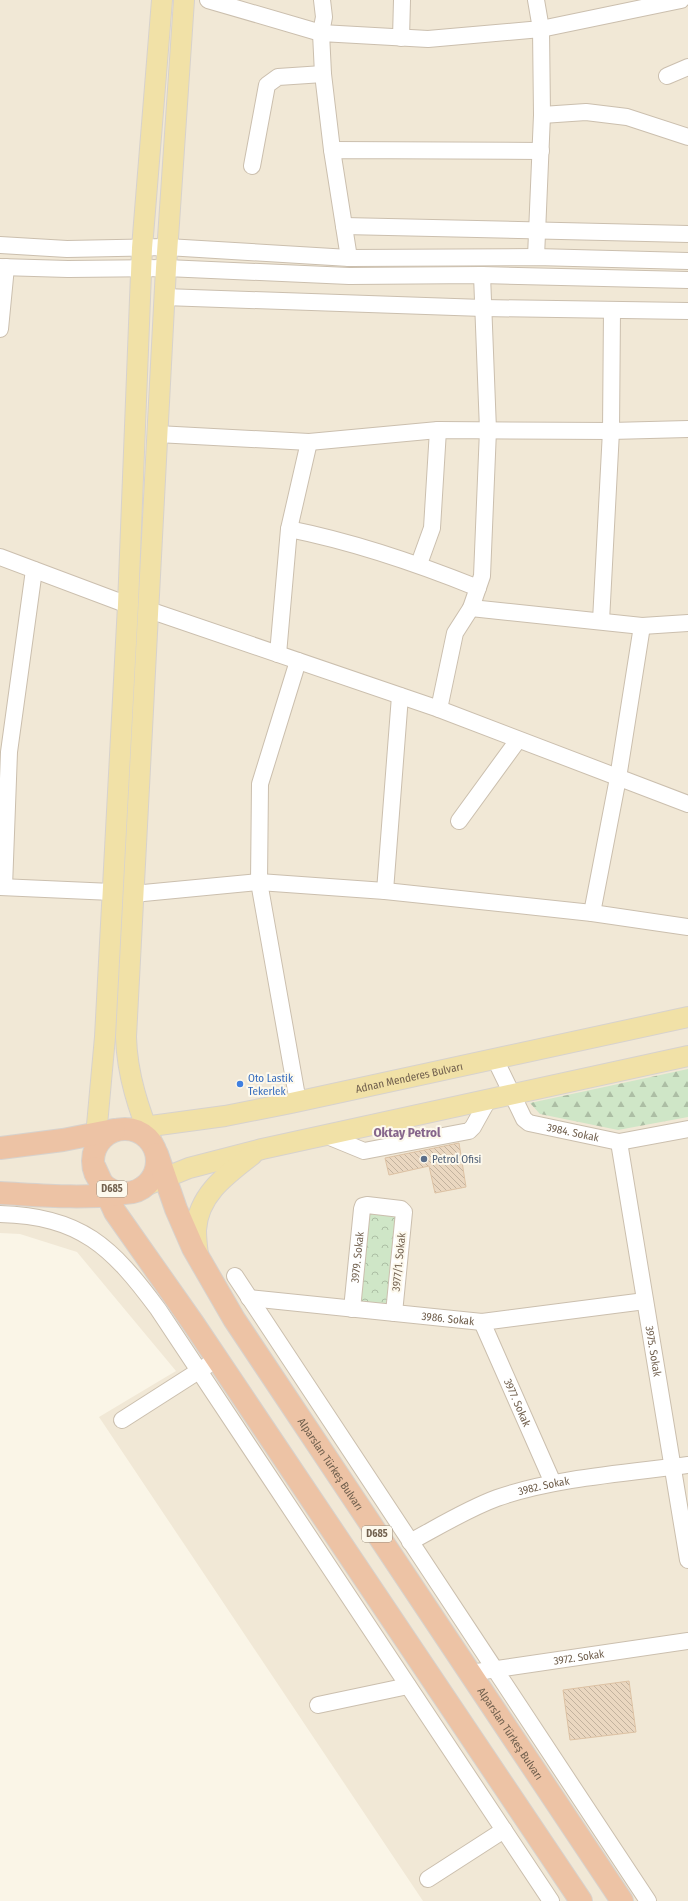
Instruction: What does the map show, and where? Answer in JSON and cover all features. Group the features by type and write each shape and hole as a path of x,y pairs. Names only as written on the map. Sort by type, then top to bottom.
{"highway":[{"path":"94,1163 96,1148 110,1133 141,1137"},
{"name":"Adnan Menderes Bulvarı","path":"0,1148 95,1135 141,1137"},
{"name":"Alparslan Türkeş Bulvarı","path":"141,1137 164,1178 176,1209 198,1257 234,1319 622,1901"},
{"name":"D685","path":"0,1193 60,1196 106,1196 138,1189 150,1181 155,1173 157,1164 141,1137"},
{"name":"D685","path":"94,1163 98,1178 105,1185 114,1190 124,1192 138,1189"},
{"name":"D685","path":"94,1163 106,1196 125,1227 165,1281 218,1359 581,1901"}],"main road":[{"path":"94,1163 95,1135 105,1037 128,605 142,248 162,0"},
{"path":"141,1137 136,1098 126,1055 164,297 184,0"},
{"path":"128,605 149,610"},
{"name":"Adnan Menderes Bulvarı","path":"141,1137 226,1116 298,1102 688,1017"},
{"path":"138,1189 189,1168 257,1151 688,1056"},
{"path":"198,1257 196,1231 199,1214 206,1198 227,1175 257,1151"}],"street":[{"path":"208,0 321,33 428,39 541,29 681,0"},
{"path":"322,0 324,18 321,33 323,74 332,150 349,258"},
{"path":"401,38 402,0"},
{"path":"536,0 541,29 542,115 536,257"},
{"path":"667,76 688,67"},
{"path":"252,166 267,85 278,77 323,74"},
{"path":"542,115 586,112 627,117 688,137"},
{"path":"332,150 541,151"},
{"path":"344,226 688,234"},
{"path":"0,245 67,249 167,247 349,258 536,257 688,261"},
{"path":"0,329 3,267 166,268 349,276 482,275 688,280"},
{"path":"439,709 455,633 471,608 482,576 488,430 482,275"},
{"path":"164,297 483,308 688,311"},
{"path":"601,621 611,431 612,310"},
{"path":"157,434 309,442 438,430 611,431 688,429"},
{"path":"419,564 432,528 438,430"},
{"path":"278,654 289,529 309,442"},
{"path":"289,529 327,536 419,564 478,588"},
{"path":"0,557 128,605"},
{"path":"34,570 9,752 2,887 112,892"},
{"path":"471,608 642,626 688,623"},
{"path":"149,610 439,709 688,804"},
{"path":"592,913 618,778 642,626"},
{"path":"298,661 260,784 259,882 298,1102"},
{"path":"385,891 400,696"},
{"path":"459,821 518,740"},
{"path":"133,894 259,882 385,891 592,913 688,927"},
{"name":"3984. Sokak","path":"495,1059 524,1119 529,1123 619,1142 688,1129"},
{"path":"325,1135 364,1152 469,1131 473,1127 488,1100"},
{"name":"3975. Sokak","path":"619,1142 645,1301 680,1466 688,1560"},
{"name":"3977/1. Sokak","path":"363,1206 367,1205 404,1211 394,1313"},
{"name":"3979. Sokak","path":"352,1309 363,1206"},
{"path":"0,1214 43,1217 66,1224 86,1233 105,1247 135,1278 199,1371 551,1901"},
{"path":"235,1276 648,1901"},
{"name":"3986. Sokak","path":"249,1298 482,1322 645,1301"},
{"name":"3977. Sokak","path":"482,1322 553,1483"},
{"path":"122,1420 218,1359"},
{"name":"3982. Sokak","path":"410,1542 496,1498 553,1483 680,1466"},
{"name":"3972. Sokak","path":"470,1673 688,1641"},
{"path":"318,1705 408,1686"},
{"path":"428,1879 504,1830"}],"shaded area":[{"path":"0,0 688,0 688,1901 423,1901 99,1417 176,1371 77,1252 20,1234 0,1233"}],"green space":[{"path":"688,1069 688,1117 618,1130 540,1114 530,1103"},
{"path":"367,1211 400,1214 390,1305 357,1302"}],"building":[{"path":"459,1143 466,1187 435,1193 429,1166 389,1175 385,1158"},
{"path":"629,1681 636,1732 570,1740 563,1690"}],"place":[{"name":"Oto Lastik Tekerlek","path":"240,1084"},
{"name":"Petrol Ofisi","path":"424,1159"}],"district":[{"name":"Oktay Petrol","path":"407,1132"}]}
